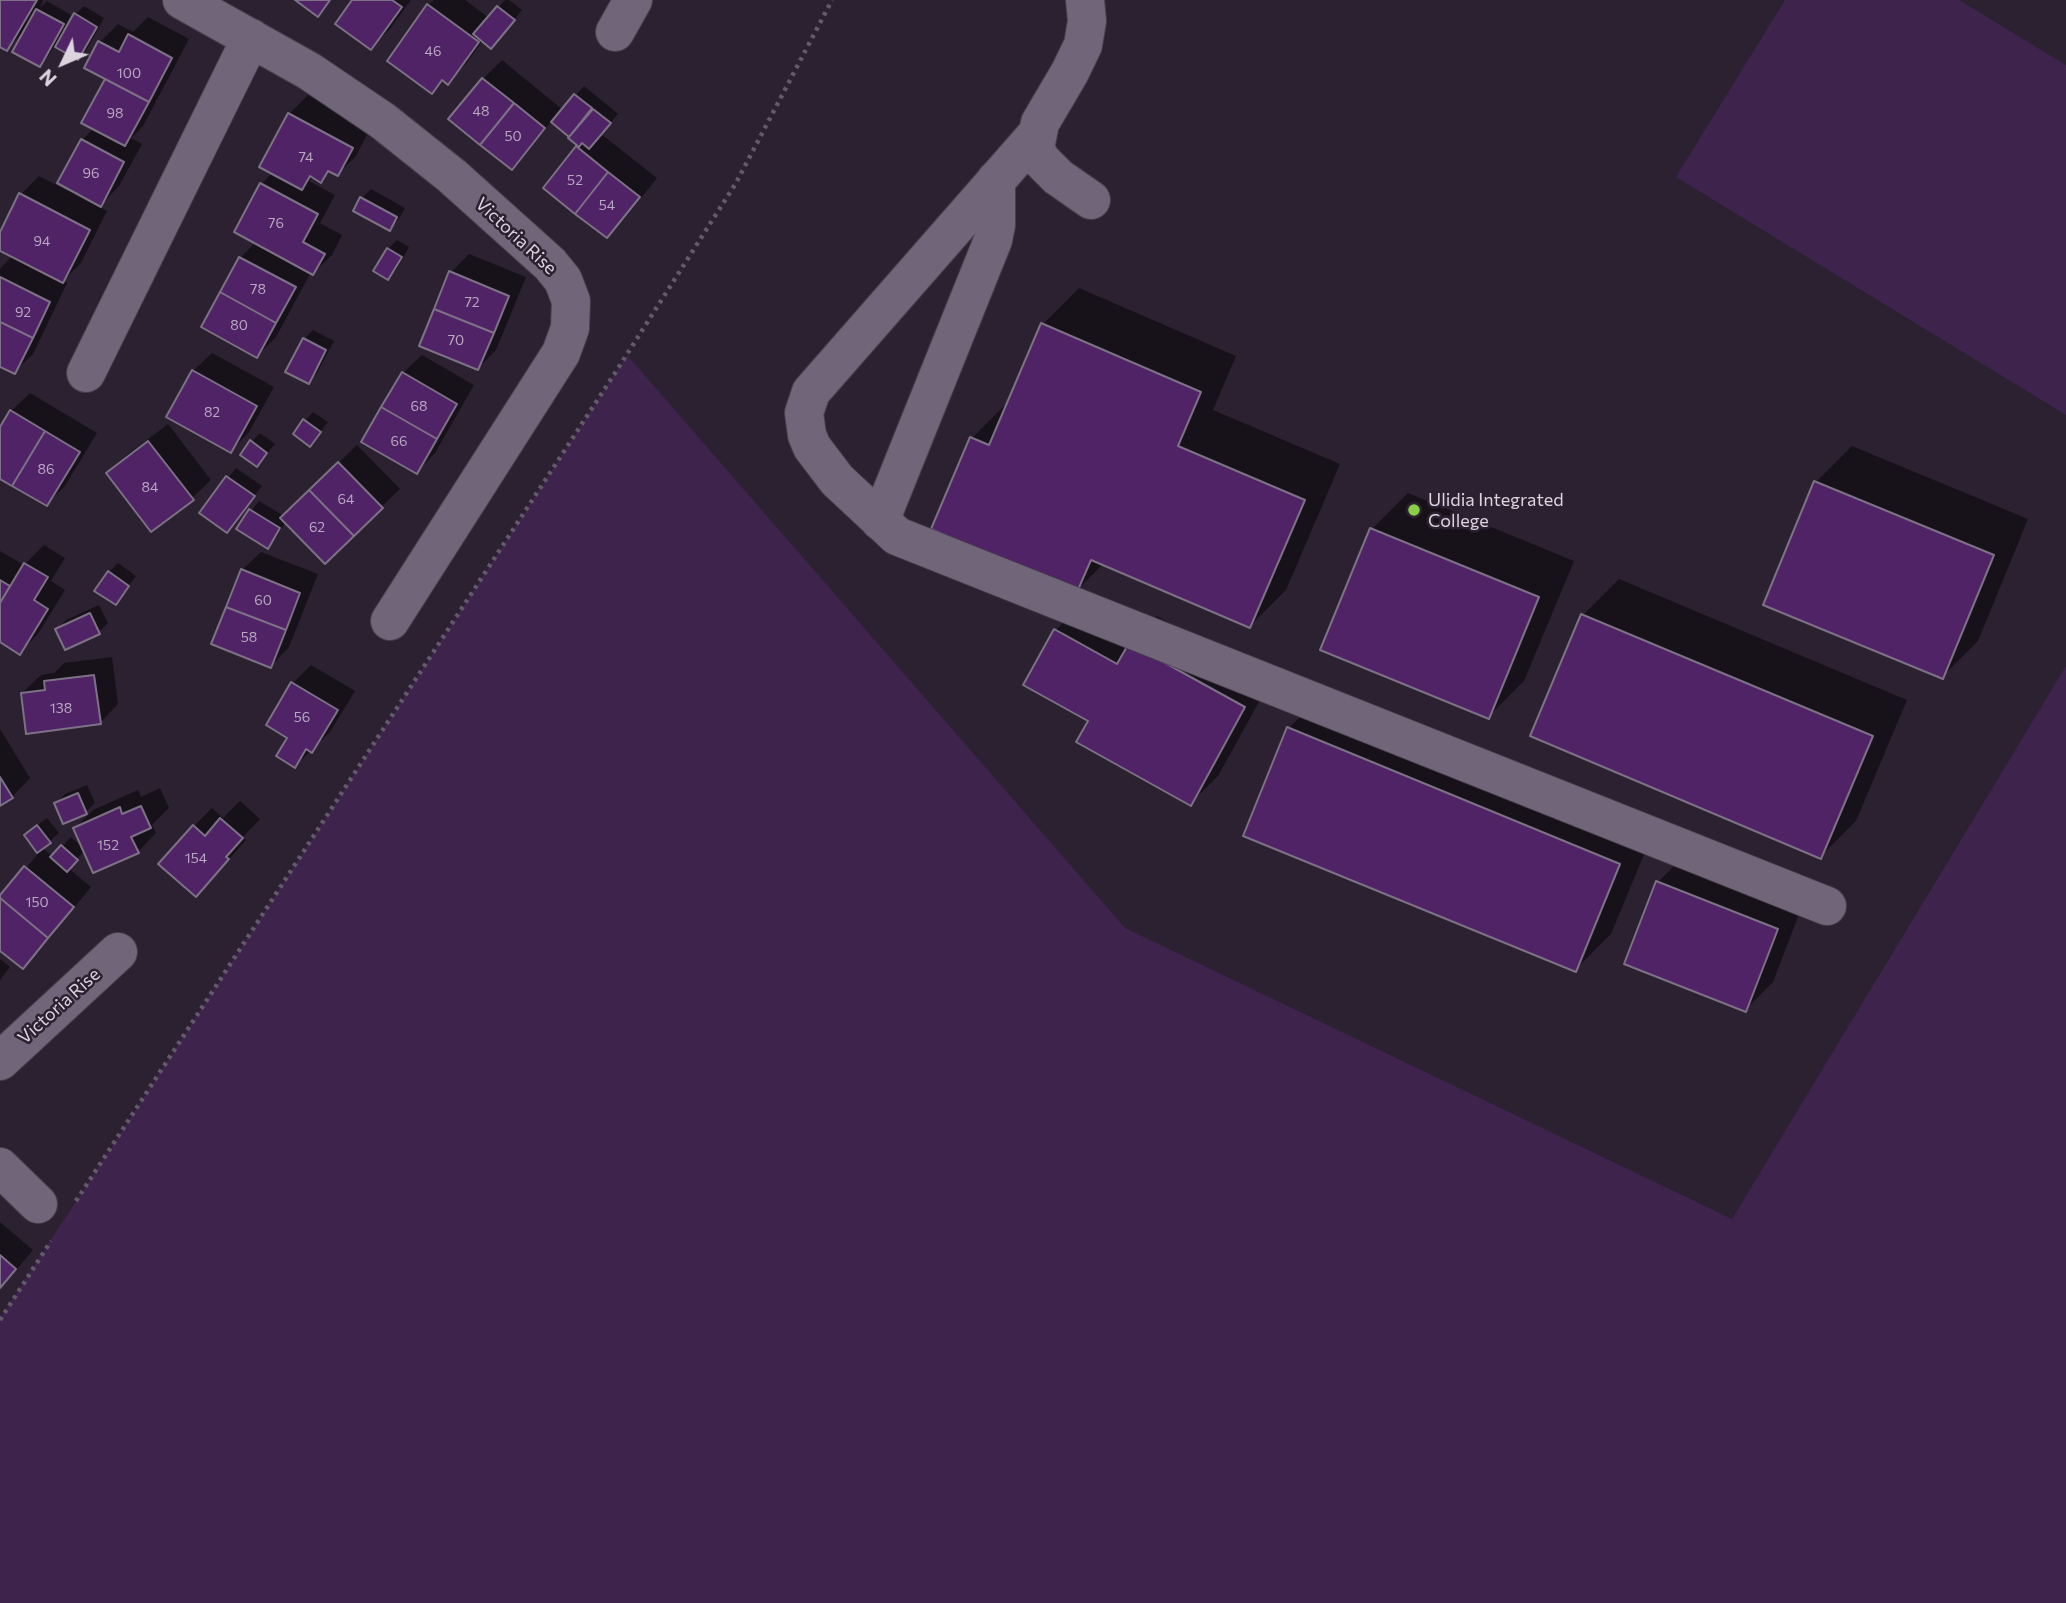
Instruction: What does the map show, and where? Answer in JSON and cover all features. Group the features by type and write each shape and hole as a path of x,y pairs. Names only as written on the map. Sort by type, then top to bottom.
{"street":[{"name":"Victoria Rise","path":"182,0 309,71 383,121 452,176 550,264 563,280 571,301 570,328 561,353 390,621"},
{"path":"1084,0 1087,21 1083,45 1040,123 1035,148 1041,160 1058,177 1091,200"},
{"path":"86,373 251,38"},
{"path":"1036,135 818,381 806,403 804,423 812,447 837,480 897,536 1827,906"},
{"path":"880,521 993,240 996,225 996,180"},
{"name":"Victoria Rise","path":"0,1060 118,952"},
{"path":"0,1167 56,1205"}],"path":[{"path":"56,1205 615,373 736,183 832,0"},
{"path":"0,1320 51,1240"}],"shaded area":[{"path":"1785,0 1959,0 2066,65 2066,415 1676,177"},
{"path":"627,355 1125,928 1732,1219 2066,666 2066,1603 0,1603 0,1318"}],"building":[{"path":"0,0 37,0 7,51 0,47"},
{"path":"295,0 330,0 318,17"},
{"path":"352,0 392,0 402,7 371,50 335,24"},
{"path":"427,4 479,42 448,85 442,80 432,94 387,61"},
{"path":"497,6 515,20 491,49 473,34"},
{"path":"36,9 64,24 40,67 12,52"},
{"path":"74,13 97,27 78,60 55,47"},
{"path":"128,34 172,58 149,102 84,68 98,41 119,52"},
{"path":"482,78 514,103 480,145 448,119"},
{"path":"105,79 149,102 125,146 81,123"},
{"path":"574,94 592,108 569,137 551,122"},
{"path":"514,103 545,128 512,170 480,145"},
{"path":"593,109 611,123 589,149 582,143 579,147 568,138"},
{"path":"288,113 353,148 338,176 328,171 321,183 310,176 302,190 259,167"},
{"path":"81,139 124,162 101,207 57,183"},
{"path":"576,146 608,172 575,214 543,188"},
{"path":"608,172 640,197 607,238 575,214"},
{"path":"260,183 318,214 303,242 325,254 313,275 234,232"},
{"path":"19,193 90,230 63,283 0,251 0,232"},
{"path":"360,197 397,217 390,231 353,211"},
{"path":"387,248 402,257 388,280 373,271"},
{"path":"239,257 296,287 276,323 220,292"},
{"path":"449,271 509,296 494,333 434,309"},
{"path":"0,277 50,302 33,338 0,322"},
{"path":"220,292 276,323 257,358 201,327"},
{"path":"434,309 494,333 478,370 419,346"},
{"path":"0,322 33,338 15,374 0,367"},
{"path":"1041,323 1201,392 1178,446 1305,500 1250,628 1091,560 1077,592 931,529 970,437 989,445"},
{"path":"303,338 326,350 309,384 285,372"},
{"path":"192,370 257,406 231,453 166,417"},
{"path":"402,372 457,404 437,439 381,407"},
{"path":"381,407 437,439 417,474 361,442"},
{"path":"10,410 45,431 12,486 0,479 0,427"},
{"path":"303,419 321,432 310,447 293,434"},
{"path":"45,431 80,452 47,506 12,486"},
{"path":"250,440 267,453 257,467 240,455"},
{"path":"148,441 194,500 151,532 106,473"},
{"path":"338,462 383,508 354,536 309,490"},
{"path":"226,476 255,496 227,533 199,513"},
{"path":"1814,481 1994,555 1943,679 1763,605"},
{"path":"309,490 354,536 325,564 280,518"},
{"path":"249,509 280,528 268,549 236,529"},
{"path":"1370,528 1539,597 1489,719 1320,650"},
{"path":"24,563 48,577 34,600 48,609 20,655 0,642 0,603"},
{"path":"241,569 300,593 286,630 226,607"},
{"path":"108,571 129,586 116,605 94,591"},
{"path":"0,580 10,586 0,603"},
{"path":"226,607 286,630 271,668 211,644"},
{"path":"90,613 100,634 65,650 55,629"},
{"path":"1581,614 1873,736 1821,859 1530,736"},
{"path":"1054,629 1117,664 1129,643 1245,707 1191,806 1076,742 1088,721 1023,685"},
{"path":"94,675 101,724 26,734 21,693 45,690 44,681"},
{"path":"291,682 338,710 312,753 306,749 295,768 276,756 287,738 266,725"},
{"path":"1287,727 1620,864 1576,972 1243,836"},
{"path":"0,777 13,798 0,806"},
{"path":"78,793 87,814 63,824 54,803"},
{"path":"141,806 151,828 131,837 139,853 93,873 73,828 120,807 122,814"},
{"path":"220,818 243,838 226,857 229,859 196,897 158,864 193,825 205,836"},
{"path":"37,825 51,843 37,853 24,835"},
{"path":"61,845 78,860 67,872 50,857"},
{"path":"24,866 74,907 48,938 0,898"},
{"path":"1656,881 1778,929 1746,1012 1624,964"},
{"path":"0,898 48,938 23,969 0,951"},
{"path":"0,1255 16,1269 0,1288"}],"place":[{"name":"Ulidia Integrated College","path":"1414,510"}]}
